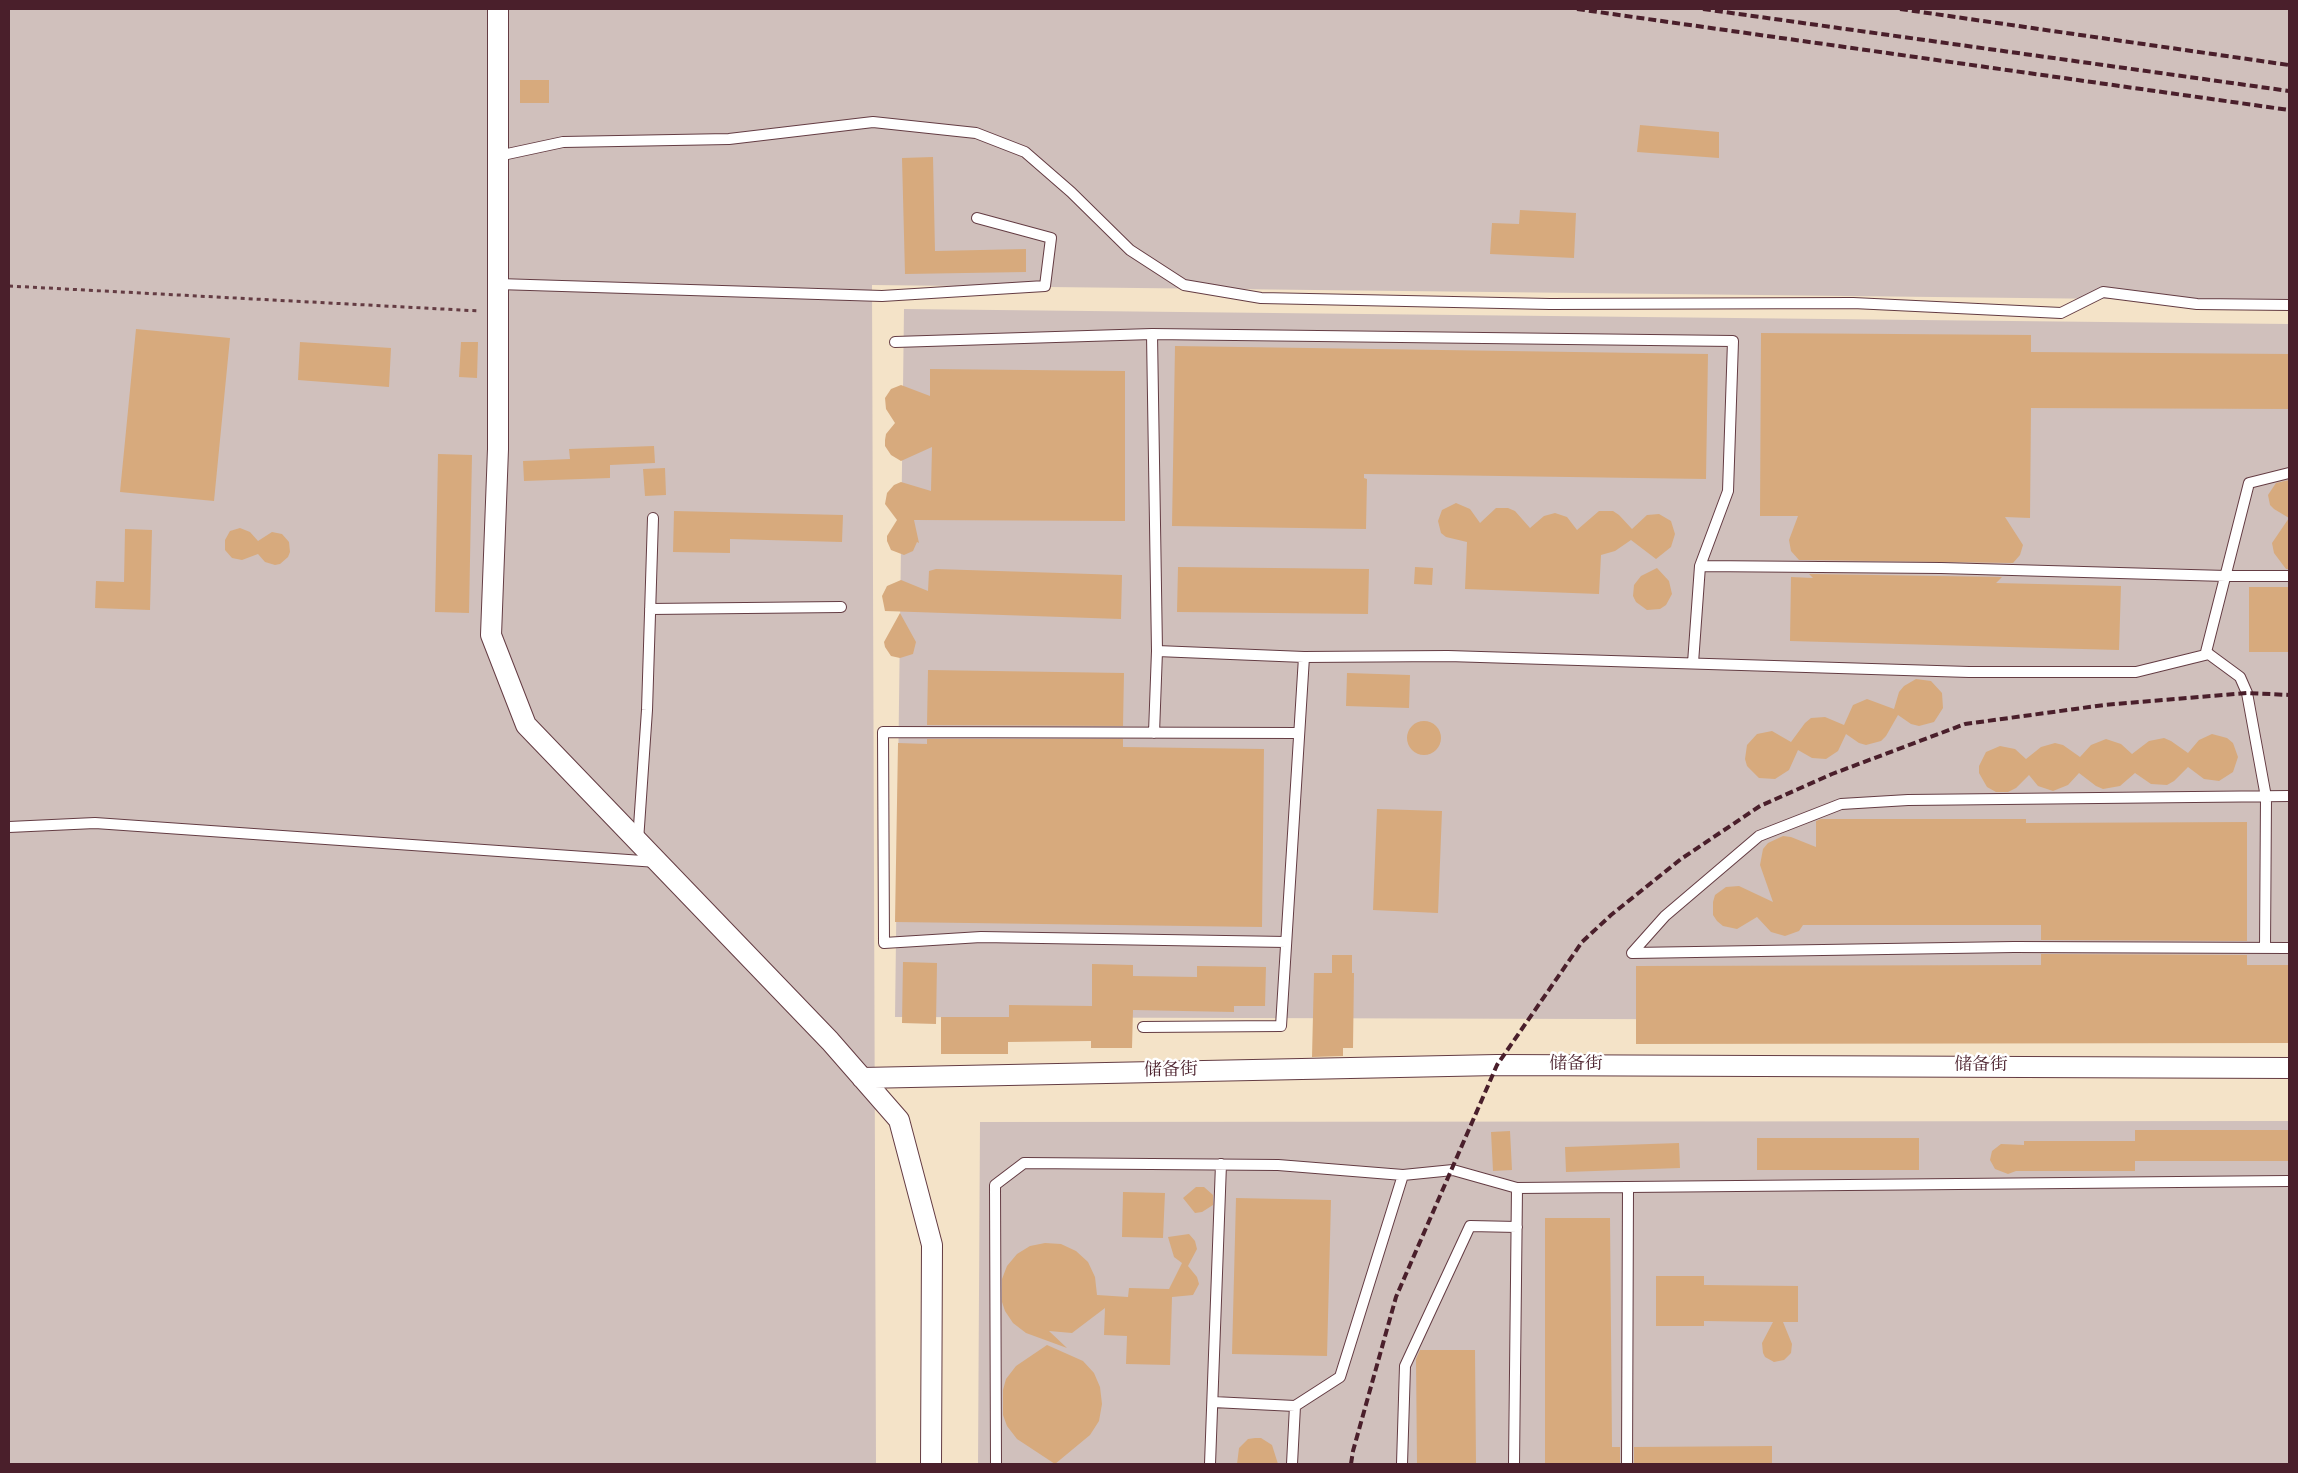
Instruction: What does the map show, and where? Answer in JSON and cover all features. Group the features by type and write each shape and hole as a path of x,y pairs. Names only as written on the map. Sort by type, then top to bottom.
{"street":[{"path":"498,9 498,449 491,635 526,726 830,1040 899,1120 932,1246 931,1464"},
{"name":"储备街","path":"862,1078 1496,1065 2289,1068"}],"lane":[{"path":"498,156 563,142 729,139 873,122 976,132 1025,152 1071,192 1130,250 1184,285 1261,298 1550,304 1853,303 2061,313 2103,292 2197,304 2289,305"},
{"path":"498,284 882,296 1045,286 1051,238 977,218"},
{"path":"1152,334 1157,651 1154,732"},
{"path":"894,342 1152,334 1733,341 1728,491 1700,566 1693,663"},
{"path":"2265,948 2266,797 2244,685 2240,677 2206,652 2250,483 2289,472"},
{"path":"638,842 647,710 653,518"},
{"path":"1700,566 1942,568 2289,576"},
{"path":"650,609 841,606"},
{"path":"1157,651 1304,657 1448,656 1969,672 2136,672 2209,654"},
{"path":"1142,1027 1280,1026 1304,657"},
{"path":"1286,942 981,937 884,943 883,732 1299,733"},
{"path":"2289,796 1908,800 1840,804 1759,836 1665,916 1632,954 2014,947 2289,948"},
{"path":"9,827 95,823 658,862"},
{"path":"996,1464 995,1185 1024,1163 1278,1165 1403,1175 1453,1170 1517,1188 2289,1181"},
{"path":"1210,1464 1221,1164"},
{"path":"1213,1402 1295,1406 1340,1377 1403,1175"},
{"path":"1627,1464 1628,1187"},
{"path":"1514,1464 1517,1188"},
{"path":"1402,1464 1405,1366 1470,1226 1517,1227"},
{"path":"1292,1464 1295,1406"}],"path":[{"path":"9,286 498,312"}],"shaded area":[{"path":"9,9 2289,9 2289,301 872,285 876,1464 9,1464"},
{"path":"904,309 2289,324 2289,1021 895,1017"},
{"path":"2289,1121 2289,1464 978,1464 980,1122"}],"building":[{"path":"520,80 549,80 549,103 520,103"},
{"path":"1640,125 1719,132 1719,158 1637,152"},
{"path":"933,157 935,251 1026,249 1026,272 905,274 902,158"},
{"path":"1520,210 1576,213 1574,258 1490,254 1492,223 1519,224"},
{"path":"136,329 230,338 214,501 120,492"},
{"path":"1761,333 2031,335 2031,352 2289,354 2289,409 2031,408 2030,518 2005,517 2023,545 2020,555 2013,563 1799,560 1791,551 1789,540 1798,516 1760,516"},
{"path":"300,342 391,348 389,387 298,380"},
{"path":"461,342 478,342 477,378 459,377"},
{"path":"1175,346 1708,354 1706,479 1364,474 1364,478 1367,479 1366,529 1172,526"},
{"path":"930,369 1125,371 1125,521 914,520 919,543 917,542 913,551 904,555 891,550 887,536 897,520 885,504 887,493 894,485 901,482 931,491 932,447 901,461 891,455 885,446 885,440 886,434 895,423 886,409 885,398 891,389 901,385 930,396"},
{"path":"654,446 655,463 610,465 610,478 524,481 523,461 570,459 569,449"},
{"path":"438,454 472,455 469,613 435,612"},
{"path":"665,468 666,495 645,496 643,469"},
{"path":"2289,480 2289,518 2270,505 2268,495 2276,483"},
{"path":"1456,503 1470,509 1480,523 1496,508 1508,508 1515,511 1530,528 1544,516 1555,513 1567,517 1577,530 1599,511 1613,511 1632,529 1647,515 1659,514 1671,521 1675,534 1671,547 1656,559 1631,540 1615,551 1601,555 1599,594 1465,589 1467,542 1446,537 1441,533 1438,521 1442,510"},
{"path":"674,511 843,515 842,542 730,539 730,553 673,552"},
{"path":"2289,518 2289,569 2286,569 2274,553 2272,543"},
{"path":"240,528 250,532 258,541 272,532 282,534 289,542 290,552 288,557 280,564 275,565 265,562 258,554 242,560 232,558 225,550 225,540 230,531"},
{"path":"125,529 152,530 150,610 95,608 96,581 124,582"},
{"path":"1178,567 1369,569 1368,614 1177,612"},
{"path":"1415,567 1433,568 1432,585 1414,584"},
{"path":"1657,568 1669,581 1672,594 1666,605 1660,609 1647,610 1636,602 1633,596 1634,585 1641,576"},
{"path":"936,569 1122,575 1121,619 885,611 882,596 887,586 901,580 928,591 929,571"},
{"path":"1809,574 2002,577 1996,583 2121,586 2119,650 1790,641 1791,577 1813,578"},
{"path":"2249,587 2289,587 2289,652 2249,652"},
{"path":"900,613 916,642 913,654 900,658 891,656 884,642"},
{"path":"928,670 1124,673 1123,726 927,725"},
{"path":"1347,673 1410,675 1409,708 1346,706"},
{"path":"1916,679 1931,681 1942,693 1943,708 1934,722 1919,726 1911,724 1898,715 1881,741 1866,745 1859,743 1846,734 1838,751 1826,759 1812,758 1798,750 1789,770 1775,779 1759,778 1747,766 1745,759 1747,745 1757,734 1772,731 1791,742 1811,718 1825,717 1844,725 1853,705 1867,699 1894,709 1899,692 1904,686"},
{"path":"1424,721 1431,722 1436,726 1440,731 1440,745 1436,750 1431,754 1424,755 1417,754 1412,750 1408,745 1407,738 1408,731 1412,726 1417,722"},
{"path":"2212,734 2227,738 2233,743 2238,757 2233,772 2219,781 2204,779 2188,767 2174,781 2167,785 2151,784 2135,773 2120,786 2103,789 2079,773 2068,785 2053,791 2038,786 2029,775 2016,788 2008,792 1996,792 1987,787 1979,773 1979,766 1986,752 2000,746 2015,749 2026,759 2041,747 2055,743 2063,745 2080,757 2091,745 2106,739 2121,744 2132,754 2149,741 2164,738 2188,753 2199,740"},
{"path":"927,739 1123,739 1123,747 1264,749 1262,927 895,922 898,743 927,744"},
{"path":"1377,809 1442,811 1438,913 1373,910"},
{"path":"1821,819 2026,819 2026,823 2247,822 2247,941 2041,940 2041,925 1803,925 1799,931 1785,936 1771,932 1757,917 1737,929 1723,926 1717,921 1713,915 1713,902 1715,895 1726,887 1739,886 1773,902 1760,865 1763,849 1768,843 1783,836 1791,837 1816,847 1816,821"},
{"path":"2041,954 2247,955 2247,965 2289,965 2289,1043 1636,1044 1636,966 2041,965"},
{"path":"1332,955 1352,955 1352,973 1354,973 1353,1048 1343,1048 1343,1056 1312,1057 1314,973 1332,973"},
{"path":"903,962 937,963 936,1024 902,1023"},
{"path":"1092,964 1133,965 1133,976 1197,977 1197,966 1266,967 1265,1006 1234,1006 1234,1012 1133,1010 1132,1048 1091,1048 1091,1041 1008,1042 1008,1054 941,1054 941,1017 1009,1017 1009,1005 1092,1006"},
{"path":"2135,1130 2289,1130 2289,1161 2135,1161 2135,1171 2016,1171 2008,1174 1995,1169 1990,1160 1992,1151 2001,1144 2024,1145 2024,1141 2135,1141"},
{"path":"1510,1131 1512,1170 1493,1171 1491,1132"},
{"path":"1757,1138 1919,1138 1919,1170 1757,1170"},
{"path":"1679,1143 1680,1168 1566,1172 1565,1147"},
{"path":"1196,1187 1204,1187 1213,1195 1213,1205 1202,1212 1195,1213 1183,1198"},
{"path":"1123,1192 1165,1193 1163,1238 1122,1237"},
{"path":"1236,1198 1331,1200 1327,1356 1232,1354"},
{"path":"1545,1218 1610,1218 1612,1447 1620,1447 1620,1464 1545,1464"},
{"path":"1189,1234 1195,1241 1197,1249 1188,1266 1197,1277 1199,1284 1193,1295 1172,1297 1170,1365 1126,1364 1127,1336 1104,1335 1105,1308 1072,1333 1049,1331 1067,1348 1026,1333 1013,1323 1005,1311 1002,1302 1002,1279 1007,1266 1017,1254 1030,1246 1045,1243 1061,1244 1076,1251 1088,1262 1095,1277 1097,1295 1128,1297 1129,1288 1169,1289 1182,1263 1174,1257 1168,1237"},
{"path":"1656,1276 1704,1276 1704,1285 1798,1286 1798,1322 1783,1322 1792,1344 1791,1353 1784,1360 1774,1362 1765,1357 1762,1343 1773,1322 1704,1321 1704,1326 1656,1326"},
{"path":"1047,1345 1083,1361 1094,1373 1100,1387 1102,1404 1099,1421 1090,1435 1055,1464 1017,1439 1007,1426 1003,1415 1003,1390 1006,1379 1016,1366"},
{"path":"1420,1350 1475,1350 1476,1464 1417,1464 1416,1359"},
{"path":"1261,1438 1272,1445 1278,1464 1237,1464 1239,1448 1248,1439"},
{"path":"1772,1446 1772,1464 1634,1464 1634,1447"}],"railway":[{"path":"1577,9 2289,110"},
{"path":"1703,9 2289,91"},
{"path":"1900,9 2289,65"},
{"path":"1351,1464 1396,1297 1497,1065 1582,942 1611,915 1681,859 1760,806 1832,774 1965,724 2104,705 2247,693 2289,695"}]}
